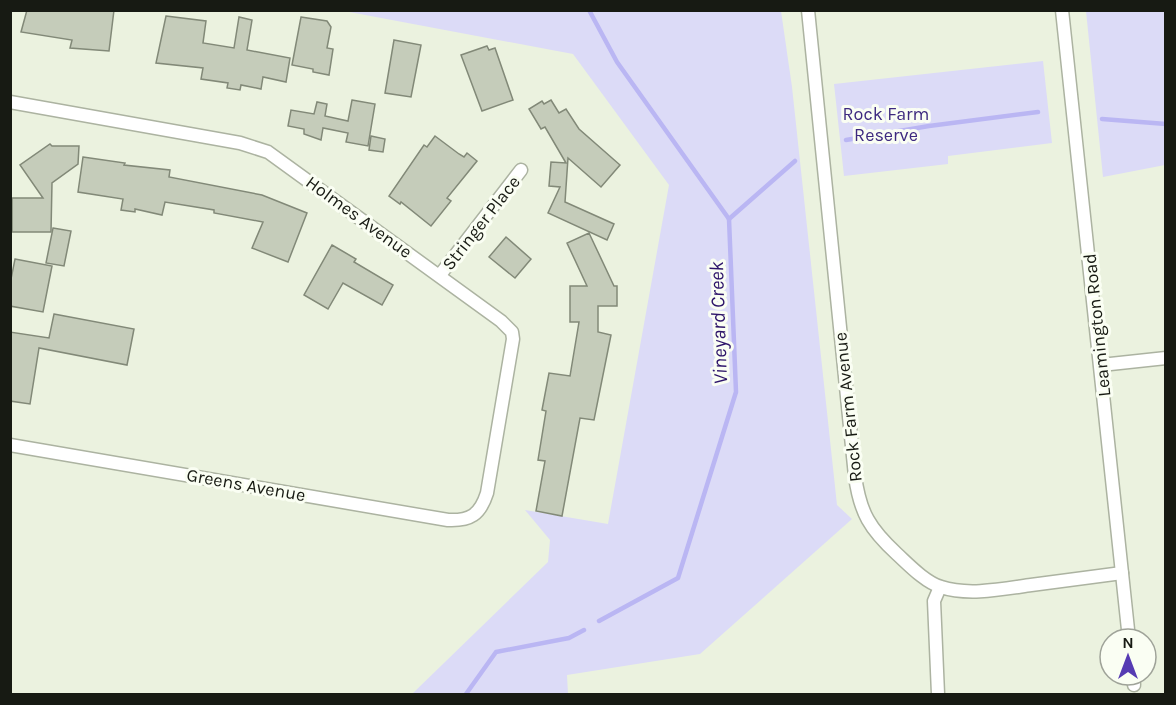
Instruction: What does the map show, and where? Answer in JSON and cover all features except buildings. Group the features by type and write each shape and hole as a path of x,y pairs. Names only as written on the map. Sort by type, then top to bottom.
{"street":[{"name":"Rock Farm Avenue","path":"808,10 858,501 865,515 881,539 917,572 940,587 965,591 994,590 1122,573"},
{"name":"Leamington Road","path":"1062,10 1128,627"},
{"name":"Holmes Avenue","path":"10,102 240,143 261,149 282,160 507,325 513,339 487,494 479,511"},
{"name":"Stringer Place","path":"440,275 521,170"},
{"path":"1101,365 1166,358"},
{"name":"Greens Avenue","path":"10,445 448,520 467,519 479,511"},
{"path":"938,694 934,601 940,587"}],"green space":[{"path":"344,11 781,11 792,87 837,505 852,519 700,654 567,675 568,694 412,694 548,562 550,540 525,510 608,524 669,185 573,54"},
{"path":"1086,11 1165,11 1165,165 1103,177"},
{"name":"Rock Farm Reserve","path":"1043,61 1052,143 948,156 948,164 844,176 834,84"}],"waterway":[{"name":"Vineyard Creek","path":"589,10 617,62 729,219 736,392 678,578 599,621"},
{"path":"846,140 929,126 1038,112"},
{"path":"1102,119 1166,124"},
{"path":"729,219 795,161"},
{"name":"Vineyard Creek","path":"466,694 496,652 569,638 584,630"}]}
